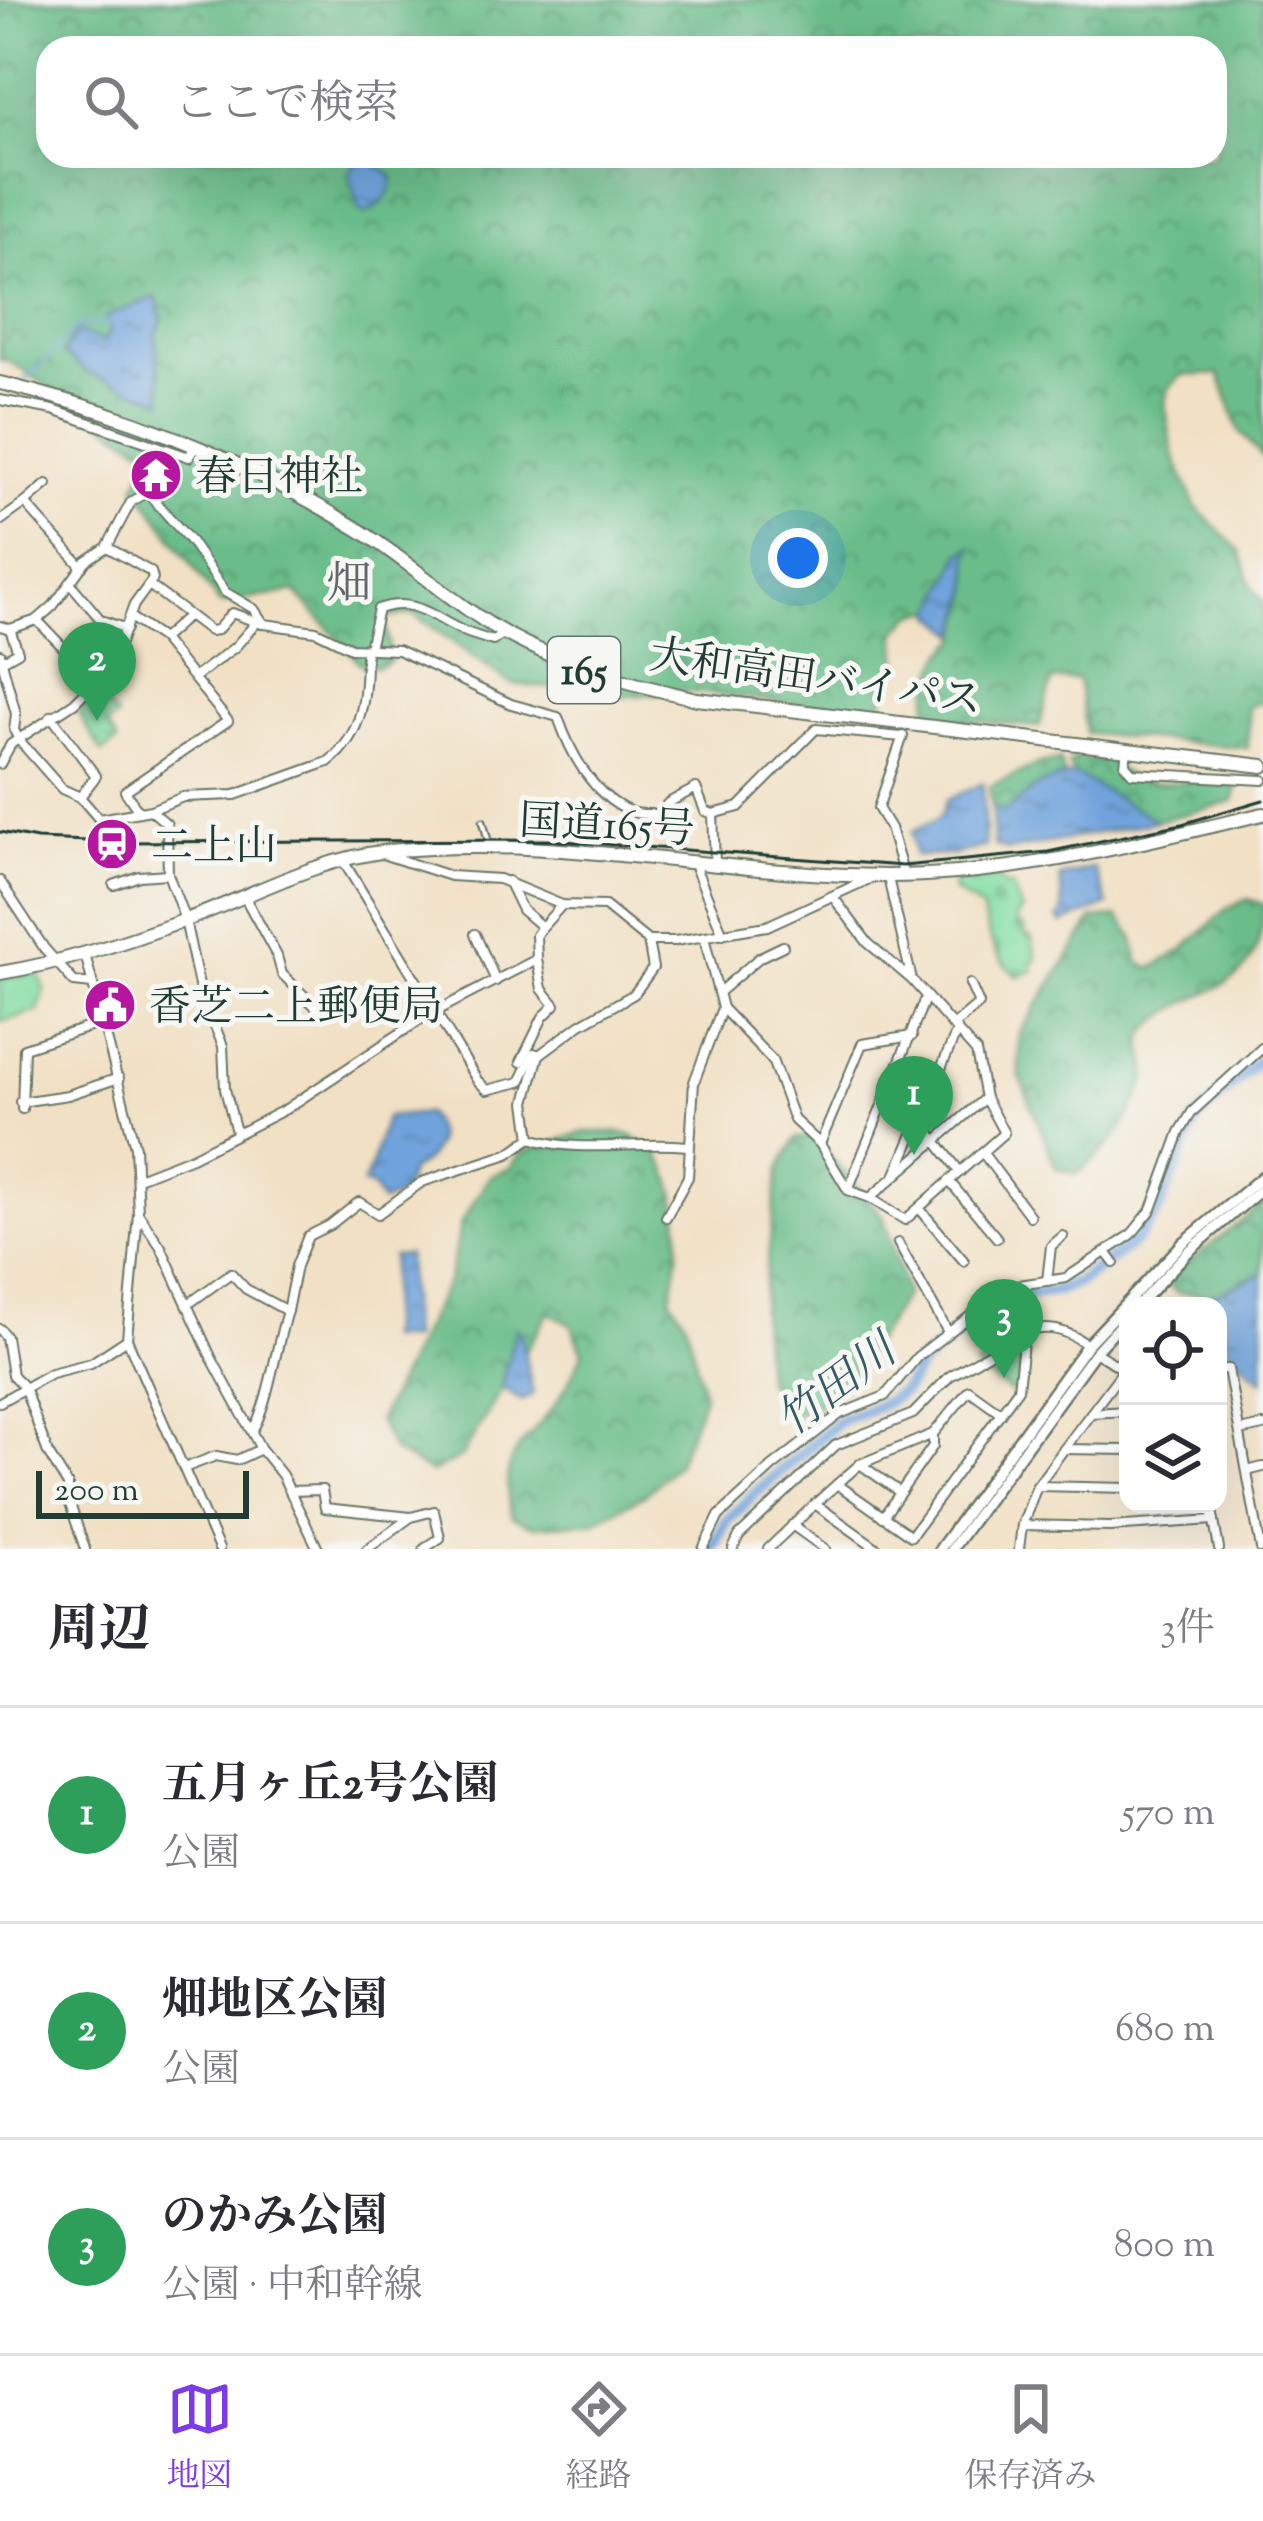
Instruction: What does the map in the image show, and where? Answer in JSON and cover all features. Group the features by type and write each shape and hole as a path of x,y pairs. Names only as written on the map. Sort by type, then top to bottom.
{"highway":[{"name":"大和高田バイパス","path":"0,383 139,422 245,467 357,529 505,633 589,672 697,699 906,730 1127,748 1263,766"},
{"name":"国道165号","path":"0,973 85,952 343,859 377,853 489,850 904,876 1011,868 1263,812"}],"main road":[{"path":"940,1549 1091,1349 1184,1243 1263,1176"},
{"path":"1146,1297 1188,1252 1263,1188"},
{"path":"952,1549 1091,1349 1119,1324"}],"street":[{"path":"0,400 53,410 189,457 195,445"},
{"path":"0,521 47,484"},
{"path":"260,623 254,609 225,592 147,492 131,502 106,547 82,567 38,620 5,628 18,652 1,658 19,740 62,789 80,797 99,819 151,810 183,797 236,795 328,761 340,752 362,718 368,649 378,608 414,604 462,631 493,640 505,633"},
{"path":"25,503 82,567"},
{"path":"0,764 19,740 74,703 115,659 151,572 106,547"},
{"path":"70,583 101,620 126,629"},
{"path":"149,585 210,631 217,630 232,613 260,623 316,631 341,645 398,650 511,704 558,717 580,766 631,813 659,814 668,803 696,788 705,811 713,814 739,807 816,729 906,730 878,808 890,827 904,876"},
{"path":"162,639 188,616"},
{"path":"130,617 162,639 229,721 124,791 139,812"},
{"path":"38,620 96,682"},
{"path":"195,677 260,623"},
{"path":"51,716 96,776 80,797"},
{"path":"1127,748 1125,765 1132,773 1263,780"},
{"path":"151,810 167,824 168,874 200,991 224,1046 225,1089 236,1132"},
{"path":"713,814 715,863"},
{"path":"483,821 489,850"},
{"path":"377,853 450,876 508,881 562,905 605,906 649,941 767,926 882,876 912,980"},
{"path":"343,859 468,1067 488,1090 520,1082 534,1053 539,1055"},
{"path":"693,861 723,934"},
{"path":"114,885 139,876 168,874"},
{"path":"0,881 74,982 92,984"},
{"path":"508,881 522,910 542,927"},
{"path":"243,895 282,974 323,1014 346,1000"},
{"path":"722,1008 772,1060 794,1120 820,1144 848,1190 904,1220 1004,1133 986,1098 976,1052 926,994 868,943 832,897"},
{"path":"520,1062 543,1017 555,1005 542,989 536,935 562,905"},
{"path":"475,934 496,981"},
{"path":"666,1216 688,1177 694,1082 722,1008 704,937"},
{"path":"531,1138 526,1102 539,1055 641,988 653,968 649,941"},
{"path":"719,992 760,957 783,946"},
{"path":"85,952 132,1124 138,1178 127,1339 219,1549"},
{"path":"138,1178 192,1157 286,1109 352,1061 537,959"},
{"path":"896,1174 955,1029 979,1004 970,984"},
{"path":"848,1190 926,994"},
{"path":"102,1022 24,1048 21,1106 119,1078"},
{"path":"820,1144 862,1044 912,1036"},
{"path":"700,1548 734,1500 840,1414 885,1396 917,1357 991,1300 1019,1285 1066,1278 1148,1217 1192,1112 1263,1047"},
{"path":"870,1198 986,1098"},
{"path":"885,1104 920,1120 960,1172"},
{"path":"1192,1112 1203,1122"},
{"path":"253,1429 261,1416 268,1373 308,1236 359,1202 378,1214 422,1182 508,1154 531,1138 575,1147 688,1145"},
{"path":"982,1152 1030,1216"},
{"path":"949,1181 997,1238"},
{"path":"919,1208 964,1261"},
{"path":"138,1213 161,1247 211,1357 261,1449 277,1466 318,1549"},
{"path":"1048,1281 1051,1246 1064,1236"},
{"path":"898,1244 948,1332"},
{"path":"1106,1252 1114,1263"},
{"path":"187,1305 231,1273 246,1289 287,1311"},
{"path":"733,1549 739,1536 836,1445 913,1414 950,1376 1024,1333 1037,1328 1068,1331 1119,1365"},
{"path":"0,1329 6,1337 12,1375 24,1387 48,1453 68,1485 85,1549"},
{"path":"837,1484 911,1536 1018,1389 1024,1333"},
{"path":"0,1402 73,1365 91,1363 127,1339"},
{"path":"1227,1369 1259,1510 1261,1548"},
{"path":"1018,1549 1037,1486 1119,1378"},
{"path":"767,1549 860,1465 933,1434 969,1390 1001,1413"},
{"path":"1091,1413 1119,1411"},
{"path":"1240,1431 1263,1426"},
{"path":"884,1516 933,1446 933,1434"},
{"path":"184,1468 216,1456 237,1460 261,1449"},
{"path":"1064,1449 1119,1450"},
{"path":"860,1465 898,1491"},
{"path":"1247,1471 1263,1467"},
{"path":"1037,1486 1119,1488"},
{"path":"290,1491 322,1490 326,1508 411,1517 434,1511 440,1538 424,1549"},
{"path":"815,1504 878,1549"},
{"path":"1213,1513 1220,1549"},
{"path":"367,1549 411,1517"},
{"path":"1022,1525 1110,1527 1214,1520"},
{"path":"792,1525 819,1547"}],"green space":[{"path":"0,0 1263,0 1263,458 1239,430 1219,374 1182,375 1169,388 1165,404 1173,453 1196,507 1240,551 1252,588 1263,601 1263,702 1248,706 1248,748 1086,733 1078,679 1052,680 1039,727 928,717 934,674 959,639 971,587 970,549 961,553 935,610 914,614 896,633 899,664 883,700 884,713 684,691 628,696 511,684 414,614 385,617 391,661 377,667 361,664 295,591 220,604 136,486 150,453 7,360 0,360","holes":["162,319 155,336 163,399 104,342 111,328"]},
{"path":"93,690 117,717 107,725 117,742 102,752 77,711"},
{"path":"1077,758 1109,761 1141,781 1203,781 1237,788 1233,802 1157,821 1074,774 1068,764"},
{"path":"1060,760 1064,777 1038,786 1002,813 992,806 989,787 1036,765"},
{"path":"954,878 998,879 1012,886 1022,911 1017,927 1023,926 1026,937 1031,937 1037,959 1033,971 1018,976 1010,969 993,945 982,909 954,892"},
{"path":"1248,899 1263,904 1253,956 1227,982 1172,1011 1146,1032 1147,1079 1121,1130 1076,1174 1056,1168 1019,1074 1019,1034 1093,919 1118,917 1133,936 1139,963 1152,968 1184,949 1229,907"},
{"path":"38,973 45,989 38,1011 0,1022 0,979"},
{"path":"585,1132 632,1136 664,1164 679,1232 670,1298 686,1321 704,1396 676,1465 644,1495 593,1522 534,1526 512,1517 508,1476 518,1450 560,1397 583,1353 572,1325 549,1312 461,1457 431,1473 393,1451 378,1421 449,1278 461,1223 490,1176 509,1169 521,1153"},
{"path":"796,1138 814,1138 883,1216 906,1294 837,1390 801,1413 782,1413 765,1377 761,1310 779,1170"},
{"path":"1263,1204 1263,1273 1212,1295 1177,1293 1170,1286 1173,1275"},
{"path":"1015,1344 1021,1347 1017,1388 1012,1393 975,1367"}],"water":[{"path":"352,168 380,168 393,177 391,189 364,213 349,174"},
{"path":"156,297 162,319 155,336 163,400 87,373 63,353 77,331 104,342 110,328 105,317"},
{"path":"971,547 970,586 959,635 935,610 961,553"},
{"path":"1074,774 1157,821 1008,851 994,845 992,806 1002,812 1038,786"},
{"path":"983,783 985,846 952,855 915,856 912,832 941,817 947,800"},
{"path":"1094,868 1108,905 1062,924 1058,919 1063,912 1060,877"},
{"path":"426,1113 436,1131 435,1146 410,1171 401,1192 381,1202 372,1187 363,1184 387,1117"},
{"path":"407,1255 411,1339 387,1339 392,1256"},
{"path":"1263,1273 1263,1381 1228,1349 1227,1297 1212,1295"},
{"path":"516,1328 533,1394 521,1401 501,1387"}],"waterway":[{"path":"21,385 79,325 110,324"},
{"name":"竹田川","path":"712,1549 727,1521 840,1420 883,1404 904,1390 935,1351 1013,1297 1058,1291 1077,1283 1135,1241 1158,1210 1195,1121 1263,1056"}],"railway":[{"path":"0,832 37,839 114,842 550,840 903,866 1048,852 1182,824 1263,800"}],"place":[{"name":"春日神社","path":"156,475"},
{"name":"畑地区公園","path":"97,721"},
{"name":"二上山","path":"112,844"},
{"name":"香芝二上郵便局","path":"110,1005"},
{"name":"五月ヶ丘2号公園","path":"914,1155"},
{"name":"のかみ公園","path":"1004,1378"}],"district":[{"name":"畑","path":"349,582"}]}
